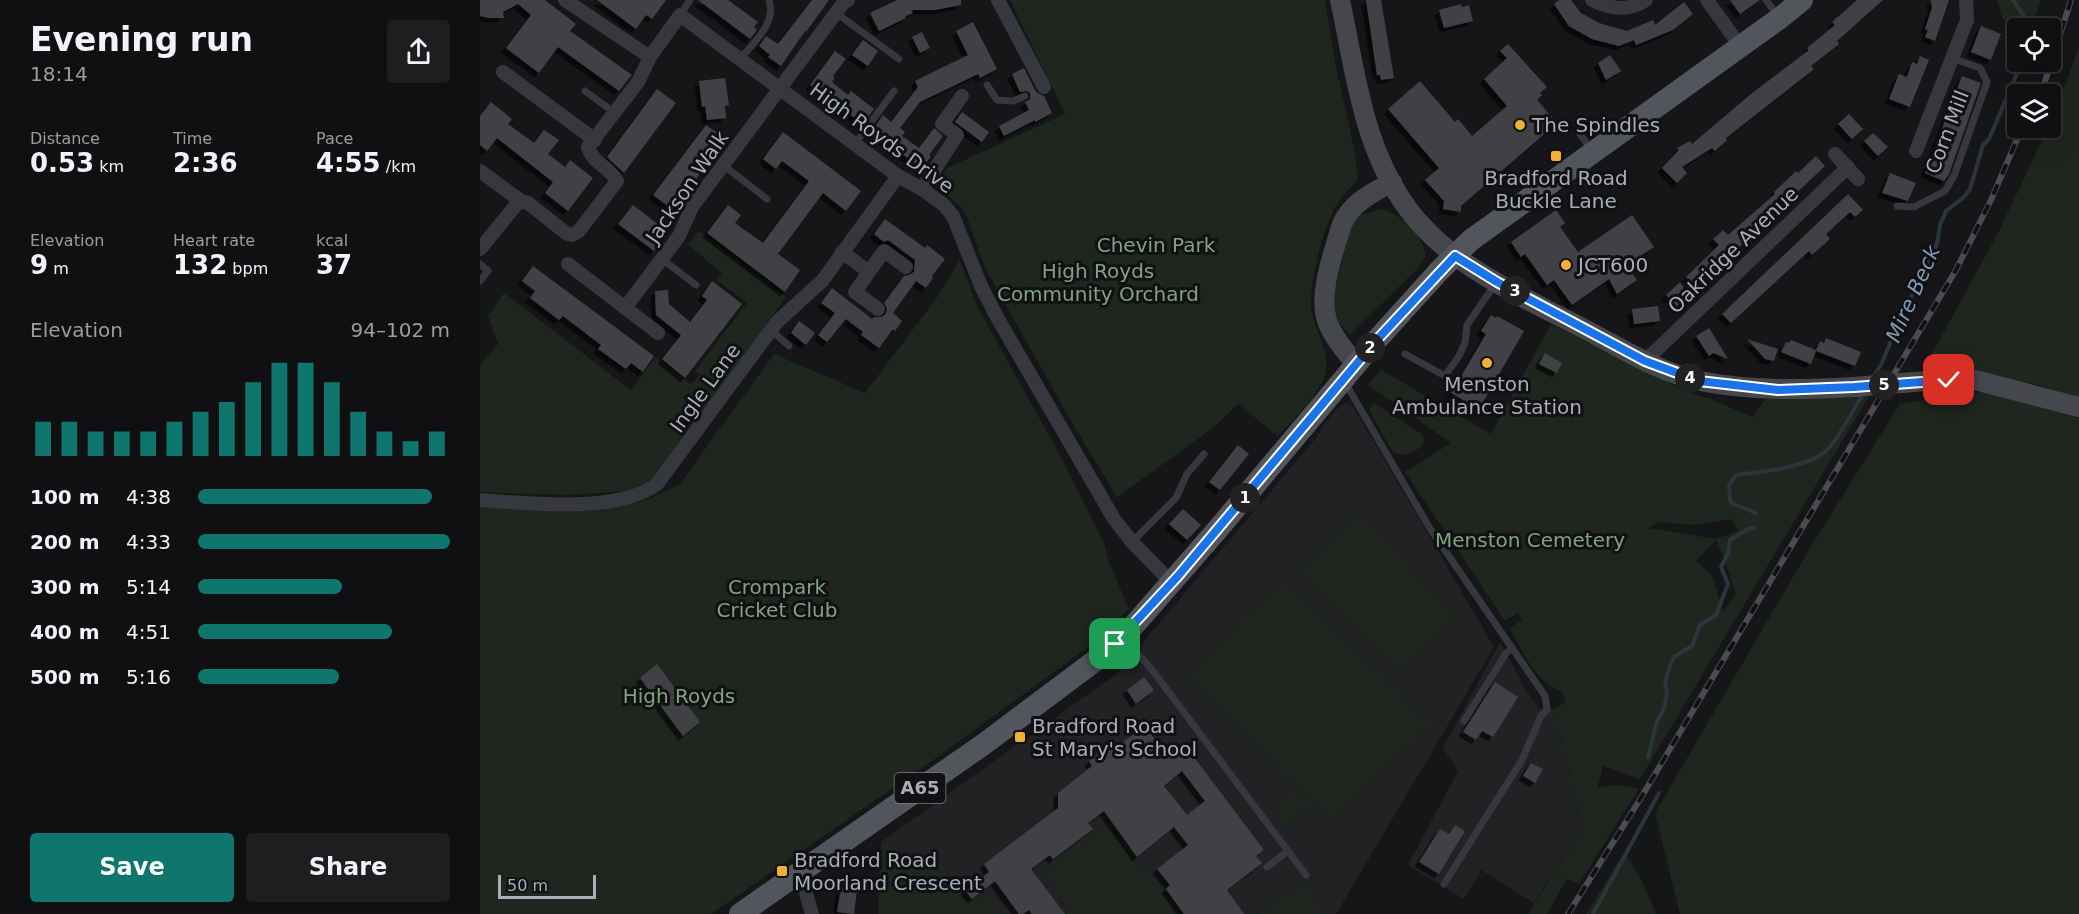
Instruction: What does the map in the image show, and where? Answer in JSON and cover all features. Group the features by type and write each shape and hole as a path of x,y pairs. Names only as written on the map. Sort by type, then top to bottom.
{"main road":[{"name":"A65","path":"740,914 984,744 1104,654 1172,583 1349,372 1455,256 1480,232 1578,174 1593,152 1802,0"}],"street":[{"path":"565,0 650,57"},
{"path":"998,0 1041,88"},
{"path":"1340,0 1370,136 1403,202 1419,223 1455,256 1497,282 1645,361 1699,381 1778,390 1971,379 2079,407"},
{"path":"1592,0 1618,9 1646,0"},
{"path":"1707,0 1740,46"},
{"name":"Corn Mill","path":"1916,151 1967,20 1966,0"},
{"name":"Jackson Walk","path":"625,308 679,236 692,207 843,4"},
{"path":"480,171 521,201 528,203 566,233 572,235 579,231 617,181 613,173 590,156 588,147 638,82 650,57 680,15"},
{"name":"High Royds Drive","path":"680,15 898,176 922,189 944,205 953,216 981,286 998,319 1114,519 1132,542 1172,583"},
{"path":"503,72 595,140"},
{"path":"922,189 957,135 942,124 962,96"},
{"path":"1835,154 1858,179"},
{"name":"Oakridge Avenue","path":"1645,361 1848,167"},
{"name":"Ingle Lane","path":"480,500 556,505 613,500 648,491 657,484 676,460 771,330 823,280 898,176"},
{"path":"1349,372 1340,344 1328,321 1325,290 1341,224 1346,213 1364,198 1392,182"},
{"path":"480,249 521,201"},
{"path":"879,309 855,292 884,251 906,267"},
{"path":"842,252 869,272"},
{"path":"568,264 658,333"},
{"path":"797,874 805,890 812,914"}],"lane":[{"path":"680,15 690,0"},
{"path":"740,59 768,24 771,12 769,0"},
{"path":"1766,0 1780,18"},
{"path":"843,4 899,59"},
{"name":"Corn Mill","path":"1897,206 1914,207 1945,191 1954,177 1987,82 1980,68 1952,57"},
{"path":"987,85 997,100 1013,101 1025,96"},
{"path":"585,91 615,113"},
{"path":"855,144 894,91"},
{"path":"1579,133 1593,152"},
{"path":"723,165 767,198"},
{"path":"662,259 696,285"},
{"path":"480,264 488,271 480,281"},
{"path":"1405,354 1445,376 1465,343 1467,325 1497,282"},
{"path":"771,330 789,346"},
{"path":"1349,372 1430,527 1545,696 1547,710 1541,716 1522,760 1444,884"},
{"path":"1132,542 1176,498 1186,474 1204,454"},
{"path":"1123,636 1153,671 1306,875"},
{"path":"1464,721 1506,653 1511,649"},
{"path":"1267,867 1288,851"}],"shaded area":[{"path":"1347,403 1354,408 1494,647 1336,914 878,914 881,842 1136,660 1144,641 1321,432 1322,427 1339,407"},
{"path":"1500,642 1527,692 1539,708 1553,709 1582,829 1534,903 1481,870 1464,899 1408,865 1458,771 1443,748"}],"green space":[{"name":"Chevin Park","path":"1010,0 1325,0 1337,72 1355,152 1358,179 1340,200 1330,217 1314,275 1311,303 1326,356 1324,378 1306,405 1278,436 1238,404 1213,428 1117,497 1112,489 984,266 967,217 961,207 937,187 947,168 1065,114"},
{"path":"1997,0 2041,0 2035,18 2007,18 2007,22 2002,18"},
{"path":"2079,46 2079,398 2039,385 1927,363 1998,233 2043,138 2061,138 2062,94"},
{"path":"1381,209 1403,220 1417,234 1425,250 1425,258 1420,266 1350,335 1337,319 1332,298 1352,224 1359,215"},
{"path":"699,231 786,297 661,472 647,482 627,491 569,495 480,492 480,366 498,344 488,316 504,293 631,390 656,357 691,384 700,375 695,371 747,303 717,280 722,274 688,244"},
{"name":"High Royds","path":"960,260 977,306 1061,457 1104,543 1109,562 1129,609 1092,644 939,756 711,914 480,914 480,505 569,510 641,502 679,485 774,354 865,393 936,299"},
{"name":"Menston Cemetery","path":"1551,324 1687,392 1753,417 1768,396 1871,393 1640,779 1603,766 1598,787 1620,785 1639,789 1579,883 1567,879 1547,914 1528,914 1582,829 1553,709 1566,702 1561,691 1537,673 1519,646 1510,628 1522,620 1518,613 1505,621 1405,472 1451,443 1368,385 1381,370 1491,434","holes":["1731,519 1739,531 1716,539 1648,528 1658,522 1696,525","1716,540 1736,594 1723,611 1712,576 1696,561"]},
{"path":"1991,390 2079,415 2079,914 1680,914 1655,813 1810,548 1900,404"},
{"path":"1376,404 1423,435 1424,443 1405,454 1392,451 1369,410 1372,405"},
{"path":"1358,513 1457,614 1398,671 1300,571"},
{"path":"1282,580 1429,724 1334,822 1187,678"},
{"path":"1292,790 1310,805 1286,829 1271,809"},
{"path":"1109,822 1176,914 1064,914 1072,908 1044,872"},
{"path":"881,842 965,890 972,899 983,891 1001,914 878,914"},
{"path":"1624,853 1639,875 1656,914 1586,914"},
{"path":"1302,883 1323,914 1255,914"}],"building":[{"path":"480,0 545,0 576,24 570,31 632,75 619,91 558,47 539,73 506,48 531,15 518,4 503,12 504,18 480,16"},
{"path":"597,0 666,0 652,19 646,15 636,29"},
{"path":"698,0 728,0 758,22 754,27 757,30 750,39"},
{"path":"812,0 829,0 781,66 768,57 770,55 759,46 766,36 778,44"},
{"path":"897,0 961,0 961,5 935,10 911,10 913,13 905,16 906,18 879,31 870,13"},
{"path":"1366,0 1381,0 1394,78 1381,80 1380,75 1377,75"},
{"path":"1559,0 1571,0 1581,13 1599,23 1627,31 1653,20 1655,25 1684,2 1693,14 1673,30 1636,45 1634,40 1619,46 1592,39 1569,26 1554,4"},
{"path":"1730,0 1760,0 1740,14"},
{"path":"1857,0 1883,0 1837,41 1839,44 1811,66 1814,69 1726,138 1727,140 1715,151 1712,148 1682,167 1687,173 1677,183 1662,168 1679,150 1677,148 1690,141 1692,144 1751,94 1809,50 1807,48 1835,25 1832,22"},
{"path":"1931,0 1949,0 1935,41 1925,37 1928,30 1925,29 1932,8"},
{"path":"1461,4 1462,7 1469,5 1473,21 1444,28 1439,10"},
{"path":"973,22 997,69 980,78 978,74 920,102 900,128 905,132 902,136 919,148 934,128 943,136 922,169 872,131 883,115 891,122 918,87 915,81 968,55 956,31"},
{"path":"1981,26 2001,34 1991,60 1971,52"},
{"path":"922,32 930,48 920,53 912,37"},
{"path":"863,40 878,51 868,66 852,55"},
{"name":"The Spindles","path":"1508,44 1547,87 1540,93 1542,95 1537,100 1557,123 1461,206 1461,212 1443,209 1444,201 1425,180 1439,168 1388,109 1420,81 1455,122 1458,119 1472,136 1507,106 1484,79 1507,58 1500,51"},
{"path":"835,51 846,59 833,76 835,78 832,82 848,95 851,91 874,109 863,124 810,85"},
{"path":"1610,55 1621,71 1606,80 1598,63"},
{"path":"1920,56 1929,60 1910,107 1889,99 1899,74 1907,77 1912,62 1917,64"},
{"path":"1024,68 1036,92 1044,96 1052,113 1004,136 999,126 1029,110 1025,102 1030,99 1030,93 1020,92 1012,74"},
{"path":"1962,76 1981,83 1949,174 1944,181 1925,173"},
{"path":"725,78 729,105 725,106 726,118 707,120 705,106 702,107 699,81"},
{"path":"657,89 676,103 624,173 607,157"},
{"path":"491,102 512,119 508,124 534,143 544,130 559,140 548,154 565,167 570,160 593,178 568,211 545,193 553,182 497,138 487,151 480,145 480,116"},
{"path":"962,112 989,132 982,142 955,122"},
{"path":"1849,114 1863,129 1852,139 1838,124"},
{"path":"706,125 726,139 673,210 653,195"},
{"path":"783,132 861,191 846,211 823,193 778,254 800,270 785,292 707,233 728,205 741,215 735,223 763,243 809,181 782,161 776,169 763,159"},
{"path":"1873,133 1888,147 1878,156 1864,141"},
{"path":"1816,156 1825,166 1697,287 1686,277 1719,245 1713,239 1723,230 1728,235 1775,194 1774,192 1796,171 1798,173"},
{"path":"1890,173 1916,183 1908,201 1882,193"},
{"path":"1848,194 1863,210 1855,217 1850,212 1826,234 1830,239 1812,255 1809,251 1731,323 1722,314"},
{"path":"633,205 668,232 654,251 618,224"},
{"path":"1556,210 1565,223 1560,227 1578,252 1632,215 1654,247 1627,265 1637,280 1617,294 1609,279 1572,305 1554,280 1547,285 1525,254 1521,257 1511,242"},
{"path":"885,219 925,248 927,245 945,259 926,288 916,281 893,313 902,321 879,348 861,335 863,332 846,319 827,342 818,335 835,313 821,303 832,288 872,319 885,315 887,309 884,303 904,276 914,272 915,260 888,240 884,242 874,234"},
{"path":"533,266 654,356 643,372 631,363 626,369 598,349 601,345 563,316 559,320 530,298 535,291 522,281"},
{"path":"712,281 742,304 685,378 662,359 681,335 656,315 655,291 668,290 669,304 690,322 707,300 702,296"},
{"path":"1680,282 1688,295 1677,306 1666,295"},
{"path":"1658,306 1660,321 1634,324 1632,309"},
{"name":"Menston Ambulance Station","path":"1491,315 1524,331 1479,409 1451,393 1486,334 1481,331"},
{"path":"799,321 815,333 806,345 791,333"},
{"path":"1709,328 1728,359 1713,353 1709,356 1696,336"},
{"path":"1826,338 1861,352 1855,366 1816,351 1811,364 1781,352 1786,342 1789,343 1791,340 1816,350 1820,341 1824,343"},
{"path":"1747,339 1778,349 1774,361 1765,359"},
{"path":"1545,353 1562,363 1557,373 1539,364"},
{"path":"1238,445 1249,454 1220,490 1209,482"},
{"path":"1183,509 1201,525 1187,540 1169,524"},
{"path":"657,664 700,722 683,736 640,678"},
{"path":"1144,677 1154,690 1136,704 1127,690"},
{"path":"1495,682 1518,697 1493,737 1482,731 1476,740 1463,732"},
{"path":"1144,726 1166,753 1169,750 1172,753 1184,744 1264,850 1256,856 1262,863 1227,890 1244,914 1184,914 1166,889 1170,885 1157,869 1188,845 1174,827 1137,857 1104,811 1088,823 1093,829 1053,859 1050,855 1031,869 1065,914 1032,914 1029,910 1019,914 995,881 972,899 965,890 989,872 984,864 1058,808 1058,793 1092,766 1089,761 1109,746 1113,750","holes":["1182,771 1205,801 1187,815 1164,786"]},
{"path":"1531,763 1543,769 1535,783 1523,776"},
{"path":"1455,825 1465,831 1439,874 1419,862 1440,829 1449,834"},
{"path":"841,887 857,890 854,914 837,912"}],"waterway":[{"name":"Mire Beck","path":"2013,0 2025,18"},
{"name":"Mire Beck","path":"1873,377 1881,365 1901,317 1937,244 1940,225 1946,211 1964,197 1970,189 1983,145 1989,139 2018,72"},
{"name":"Mire Beck","path":"1756,514 1730,501 1729,485 1736,475 1797,465 1820,455 1837,438 1863,394"},
{"name":"Mire Beck","path":"1648,757 1657,721 1664,709 1667,692 1665,683 1674,657 1692,646 1700,625 1716,615 1728,584 1721,567 1728,553 1730,540 1754,528"},
{"name":"Mire Beck","path":"1593,914 1659,793"}],"railway":[{"path":"2044,84 2071,0"},
{"path":"1568,914 1639,801 1956,270 1991,200 2018,138"}],"place":[{"name":"The Spindles","path":"1520,125"},
{"name":"Bradford Road Buckle Lane","path":"1556,156"},
{"name":"JCT600","path":"1566,265"},
{"name":"Menston Ambulance Station","path":"1487,363"},
{"name":"Bradford Road St Mary's School","path":"1020,737"},
{"name":"Bradford Road Moorland Crescent","path":"782,871"}],"route":[{"path":"1115,644 1178,576 1374,343 1455,256 1497,282 1645,361 1699,381 1778,390 1949,380"}],"park label":[{"name":"High Royds Community Orchard","path":"1098,282"},
{"name":"Crompark Cricket Club","path":"777,598"}]}
